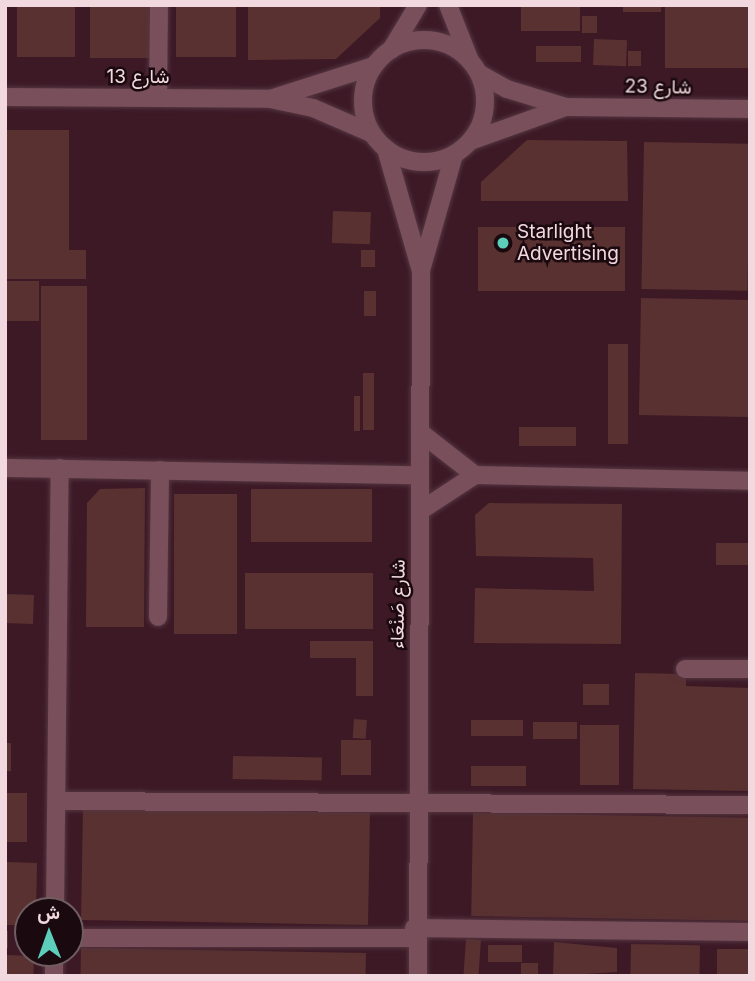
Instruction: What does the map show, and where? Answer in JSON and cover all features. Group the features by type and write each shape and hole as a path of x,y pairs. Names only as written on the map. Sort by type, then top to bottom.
{"street":[{"path":"158,98 159,5"},
{"path":"418,5 391,50 374,66 363,99 370,133 386,149 408,160 431,163 454,155 473,140 486,108 480,74 469,58 448,5"},
{"path":"391,50 431,41 452,46 469,58"},
{"name":"شارع 13","path":"270,99 374,66"},
{"name":"شارع 23","path":"480,74 517,92 566,107 750,109"},
{"name":"شارع 13","path":"5,97 270,99 313,108 370,133"},
{"name":"شارع 23","path":"473,140 566,107"},
{"name":"شارع صَنْعَاء","path":"386,149 422,271"},
{"name":"شارع صَنْعَاء","path":"410,976 414,933 422,271 454,155"},
{"path":"421,433 475,475"},
{"path":"5,468 420,475"},
{"path":"55,897 60,468"},
{"path":"158,617 160,470"},
{"path":"420,511 475,475 750,481"},
{"path":"685,669 750,669"},
{"path":"57,801 750,805"},
{"path":"84,939 414,933 750,932"},
{"name":"شارع صَنْعَاء","path":"414,933 418,976"}],"building":[{"path":"17,5 75,5 75,57 17,57"},
{"path":"90,5 149,5 149,58 90,58"},
{"path":"176,5 236,5 236,57 176,57"},
{"path":"248,5 380,5 380,18 336,59 248,60"},
{"path":"521,5 580,5 580,31 521,31"},
{"path":"623,5 661,5 661,12 623,12"},
{"path":"665,5 750,5 750,68 665,68"},
{"path":"582,16 597,16 597,33 582,33"},
{"path":"594,39 627,40 626,66 593,65"},
{"path":"536,46 581,46 581,62 536,62"},
{"path":"628,51 641,51 641,66 628,66"},
{"path":"5,130 69,130 69,250 86,250 86,279 5,279"},
{"path":"527,140 627,141 628,201 481,201 481,182"},
{"path":"644,142 750,144 747,291 641,289"},
{"path":"333,211 371,212 370,244 332,243"},
{"path":"478,227 625,227 625,291 478,291"},
{"path":"361,250 375,250 375,267 361,267"},
{"path":"5,281 39,281 39,321 5,321"},
{"path":"41,286 87,286 87,440 41,440"},
{"path":"364,291 376,291 376,316 364,316"},
{"path":"641,298 750,300 748,417 639,415"},
{"path":"608,344 628,344 628,444 608,444"},
{"path":"363,373 374,373 374,430 363,430"},
{"path":"354,396 360,396 360,431 354,431"},
{"path":"519,427 576,427 576,446 519,446"},
{"path":"145,488 144,627 86,627 87,503 100,489"},
{"path":"251,489 372,489 372,542 251,542"},
{"path":"174,494 237,494 237,634 174,634"},
{"path":"489,503 622,504 621,644 474,643 475,588 594,591 593,558 476,556 475,515"},
{"path":"716,543 750,543 750,565 716,565"},
{"path":"245,573 373,573 373,629 245,629"},
{"path":"5,594 34,595 33,624 5,623"},
{"path":"310,641 373,641 373,696 356,696 356,658 310,658"},
{"path":"635,673 686,674 686,686 750,688 750,791 633,789"},
{"path":"583,684 609,684 609,705 583,705"},
{"path":"354,719 367,720 366,739 353,738"},
{"path":"471,720 523,720 523,736 471,736"},
{"path":"533,722 577,722 577,739 533,739"},
{"path":"580,725 619,725 619,785 580,785"},
{"path":"341,740 371,740 371,775 341,775"},
{"path":"5,743 11,743 11,771 5,771"},
{"path":"233,756 322,758 322,781 233,779"},
{"path":"471,766 526,766 526,786 471,786"},
{"path":"5,793 27,793 27,842 5,842"},
{"path":"83,808 370,813 368,925 84,920 84,897 81,897"},
{"path":"473,813 750,818 748,921 471,916"},
{"path":"5,862 37,863 36,897 14,897 14,925 5,925"},
{"path":"5,931 8,931 8,948 5,948"},
{"path":"466,939 481,940 478,976 463,976"},
{"path":"554,942 617,948 617,972 553,976"},
{"path":"631,944 700,945 699,976 630,976"},
{"path":"488,945 522,945 522,962 488,962"},
{"path":"84,948 366,953 366,976 81,976 81,967 84,967"},
{"path":"717,949 750,949 750,976 717,976"},
{"path":"5,955 14,955 14,967 34,967 33,976 5,976"},
{"path":"521,963 538,963 538,976 521,976"}],"place":[{"name":"Starlight Advertising","path":"503,243"}]}
